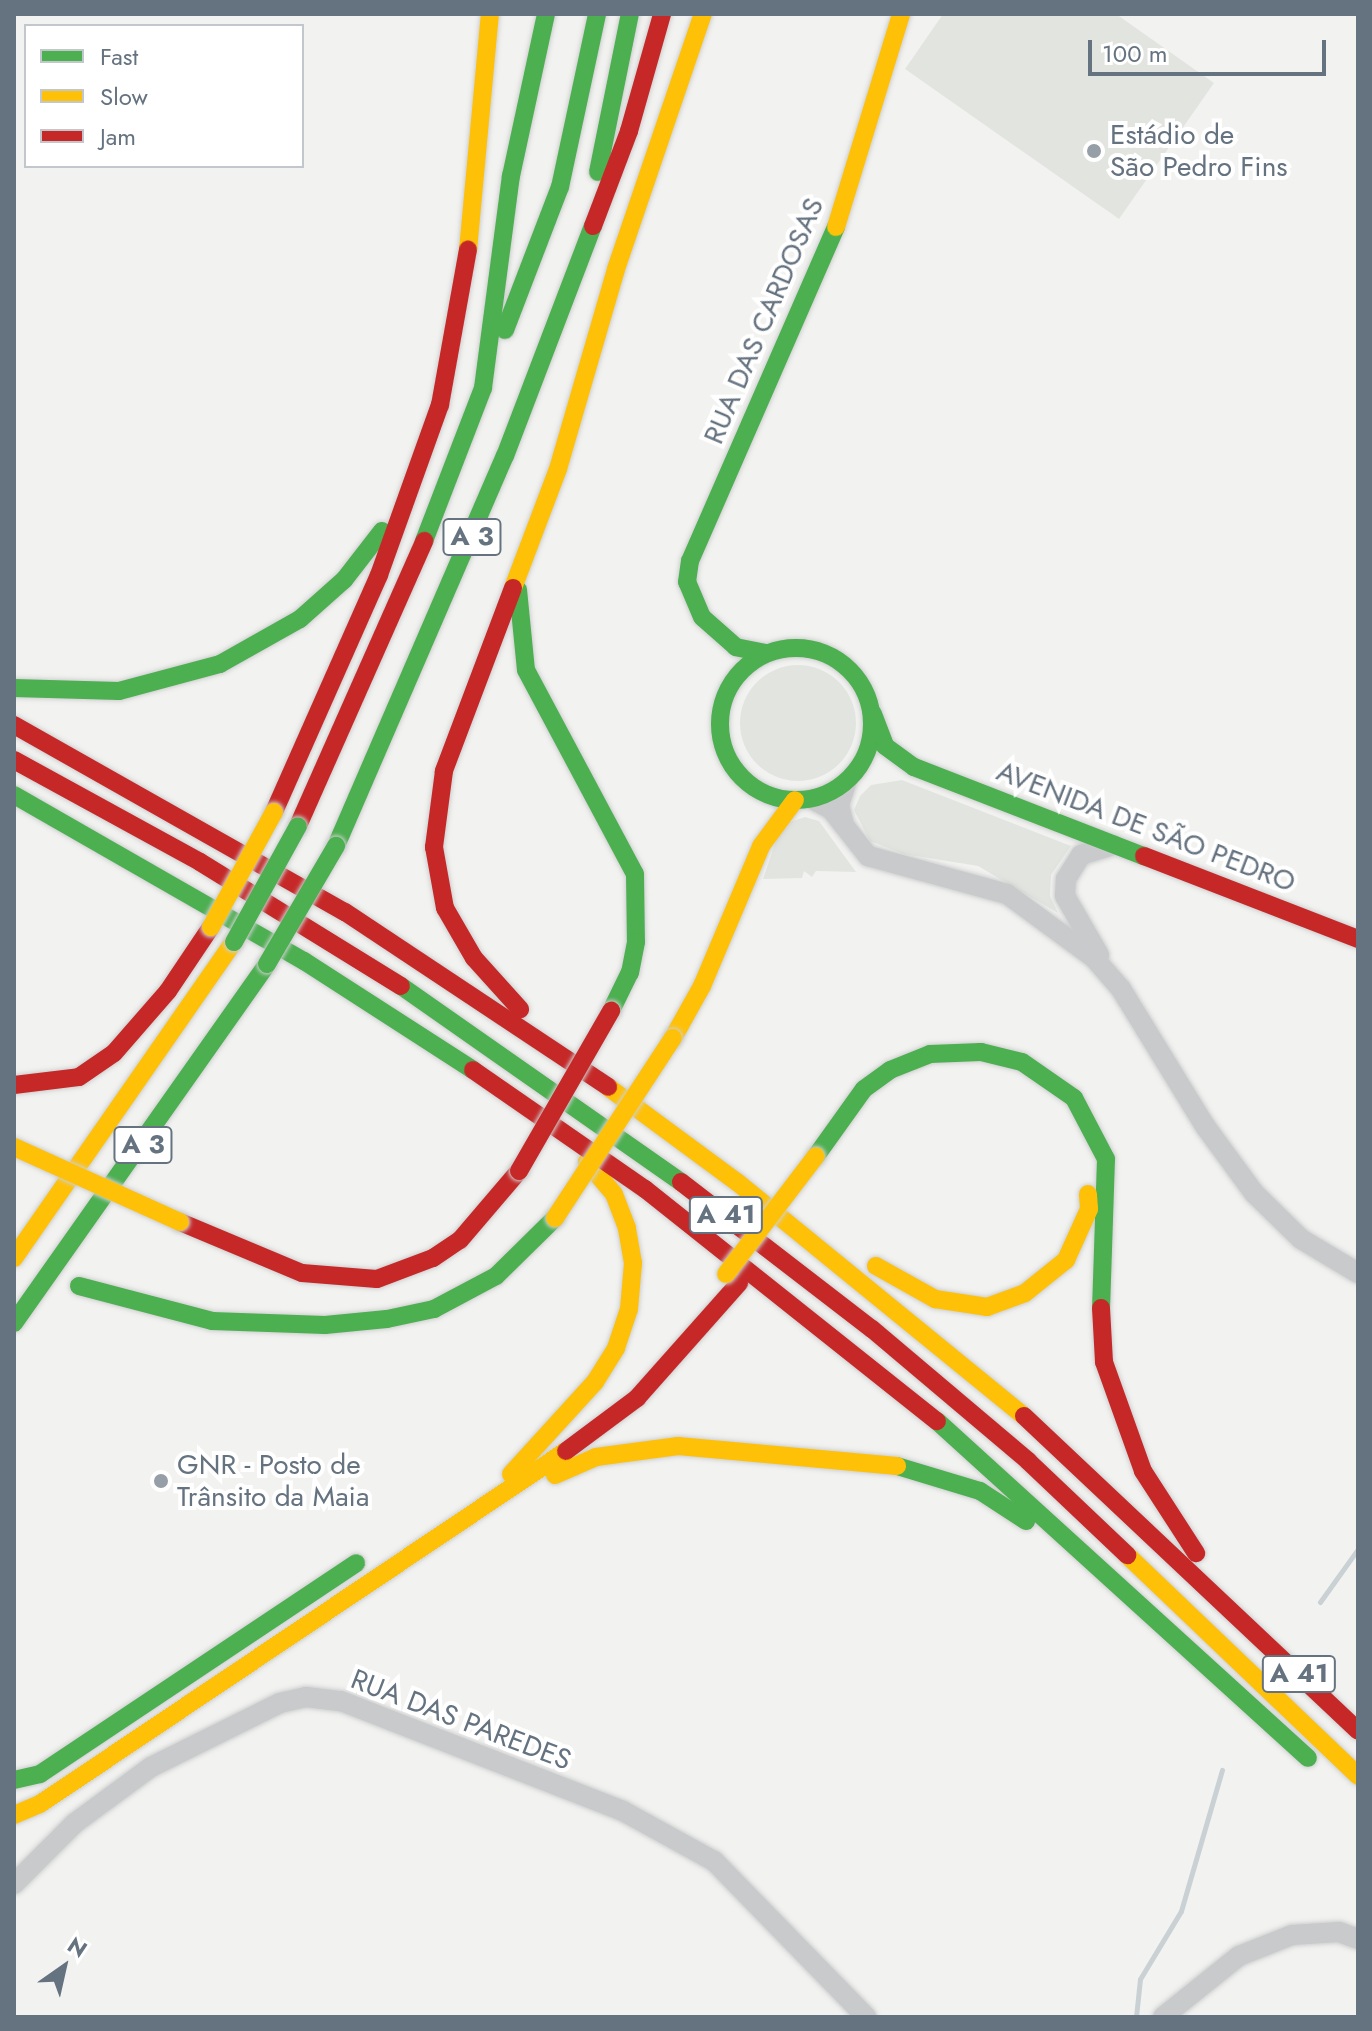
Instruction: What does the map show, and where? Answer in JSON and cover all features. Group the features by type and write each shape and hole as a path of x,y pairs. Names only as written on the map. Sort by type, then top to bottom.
{"main road":[{"path":"14,1085 79,1077 114,1053 168,991 211,927 274,812 379,575 440,405 469,247 490,14"},
{"name":"A 3","path":"483,388 511,176 546,14"},
{"name":"A 3","path":"14,1258 234,942 298,826 418,558 560,187 597,14"},
{"name":"A 3","path":"591,221 606,119 630,14"},
{"name":"A 3","path":"14,1323 267,964 336,846 482,514 591,221 629,131 662,14"},
{"path":"568,1058 474,958 445,908 434,847 444,771 558,469 616,269 703,14"},
{"name":"RUA DAS CARDOSAS","path":"766,653 736,647 721,637 692,601 690,561 844,208 901,14"},
{"path":"14,688 119,691 187,676 254,649 300,619 344,580 386,525 420,464"},
{"path":"14,1147 302,1273 377,1279 433,1258 460,1240 519,1171 611,1011 630,972 636,942 639,907 635,874 526,670 518,626 520,567"},
{"name":"RUA DAS CARDOSAS","path":"721,637 731,666 726,692"},
{"path":"79,1286 212,1321 325,1325 387,1319 434,1309 496,1276 555,1218 673,1038 718,952 750,867 770,827 803,800 851,777 868,752 873,714 853,672 834,657 812,648 766,653 750,663 726,692 720,724 755,818 750,867"},
{"name":"AVENIDA DE SÃO PEDRO","path":"873,714 885,746 914,767 1358,939"},
{"name":"A 41","path":"14,725 333,904 568,1058 809,1237 1017,1410 1241,1616 1358,1731"},
{"name":"A 41","path":"14,760 200,862 389,977 556,1089 709,1202 1028,1461 1358,1776"},
{"name":"AVENIDA DE SÃO PEDRO","path":"851,777 881,765 914,767"},
{"path":"736,770 762,792 803,800"},
{"path":"14,795 278,945 521,1101 780,1292 956,1436 1358,1800"},
{"path":"823,1160 864,1089 890,1070 930,1054 981,1052 1022,1062 1074,1098 1106,1159 1099,1267 1104,1362 1143,1471 1241,1616"},
{"path":"14,1815 40,1804 484,1509 637,1398 823,1160 878,1102 903,1083 930,1071 972,1068 1017,1078 1039,1090 1059,1107 1084,1153 1089,1209 1066,1260 1025,1293 987,1307 935,1299 904,1286 854,1251 809,1237"},
{"path":"511,1474 602,1372 625,1325 633,1279 627,1228 614,1194 573,1146 521,1101"},
{"path":"430,1517 511,1474 625,1386 733,1279"},
{"path":"484,1509 596,1457 633,1450 678,1446 851,1459 895,1465 980,1491 1121,1583"},
{"path":"14,1780 40,1774 369,1555"}],"street":[{"path":"845,828 839,805 851,777"},
{"path":"803,800 831,809 854,844 886,865 1007,894 1094,958 1121,989"},
{"path":"1117,845 1101,845 1081,855 1066,879 1065,896 1205,1126 1254,1193 1301,1239 1358,1273"},
{"name":"RUA DAS PAREDES","path":"14,1884 84,1815 151,1767 280,1703 306,1697 341,1701 623,1811 714,1861 866,2017"},
{"path":"1163,2017 1239,1956 1292,1935 1339,1932 1358,1939"}],"shaded area":[{"name":"Estádio de São Pedro Fins","path":"943,14 1116,14 1214,83 1119,219 905,69"},
{"path":"798,665 820,669 839,682 852,701 856,723 852,745 839,764 820,777 798,781 776,777 757,764 744,745 740,723 744,701 757,682 776,669"},
{"path":"902,780 1071,846 1051,875 1050,896 1058,913 978,866 904,854 870,841 854,810 860,796 871,785"},
{"path":"805,817 819,821 856,872 816,871 812,877 804,871 802,878 763,879 777,838 790,822"}],"waterway":[{"path":"1320,1602 1358,1549"},
{"path":"1136,2017 1140,1979 1181,1911 1222,1770"}],"traffic: fast":[{"path":"424,541 483,388 511,176 546,14"},
{"path":"505,330 560,187 597,14"},
{"path":"598,172 630,14"},
{"path":"336,846 505,456 593,226"},
{"path":"766,653 736,647 702,617 687,582 690,561 836,227"},
{"path":"14,688 119,691 220,664 300,619 344,580 382,531"},
{"path":"518,590 526,670 635,874 636,942 630,972 611,1011"},
{"path":"796,648 825,653 850,670 867,695 872,724 867,753 850,778 825,795 796,800 767,795 742,778 725,753 720,724 725,695 742,670 767,653 796,648"},
{"path":"873,714 885,746 914,767 1144,856"},
{"path":"14,795 304,961 473,1070"},
{"path":"234,942 298,826"},
{"path":"267,964 336,846"},
{"path":"14,1323 267,964"},
{"path":"401,986 681,1182"},
{"path":"816,1156 864,1089 890,1070 930,1054 981,1052 1022,1062 1074,1098 1106,1159 1101,1308"},
{"path":"79,1286 212,1321 325,1325 387,1319 434,1309 496,1276 555,1218"},
{"path":"937,1421 1308,1758"},
{"path":"897,1466 980,1491 1026,1521"},
{"path":"14,1780 40,1774 356,1563"}],"traffic: slow":[{"path":"468,250 490,14"},
{"path":"513,588 558,469 616,269 703,14"},
{"path":"836,227 901,14"},
{"path":"673,1038 702,986 761,846 795,800"},
{"path":"211,927 274,812"},
{"path":"14,1258 234,942"},
{"path":"555,1218 673,1038"},
{"path":"608,1087 737,1182 1024,1416"},
{"path":"14,1147 180,1222"},
{"path":"726,1274 816,1156"},
{"path":"511,1474 595,1382 616,1348 629,1309 633,1263 627,1228 614,1194 587,1162"},
{"path":"876,1266 935,1299 987,1307 1025,1293 1066,1260 1089,1209 1088,1194"},
{"path":"555,1475 596,1457 678,1446 897,1466"},
{"path":"14,1815 40,1804 566,1451"},
{"path":"1127,1555 1358,1776"}],"traffic: jam":[{"path":"593,226 629,131 662,14"},
{"path":"274,812 379,575 440,405 468,250"},
{"path":"298,826 424,541"},
{"path":"513,588 444,771 434,847 445,908 474,958 520,1009"},
{"path":"14,725 345,912 608,1087"},
{"path":"14,760 200,862 401,986"},
{"path":"1144,856 1358,939"},
{"path":"14,1085 79,1077 114,1053 168,991 211,927"},
{"path":"519,1171 611,1011"},
{"path":"473,1070 645,1189 937,1421"},
{"path":"180,1222 302,1273 377,1279 433,1258 460,1240 519,1171"},
{"path":"681,1182 872,1329 1028,1461 1127,1555"},
{"path":"566,1451 637,1398 739,1283"},
{"path":"1101,1308 1104,1362 1143,1471 1196,1553"},
{"path":"1024,1416 1358,1731"}],"place":[{"name":"Estádio de São Pedro Fins","path":"1094,151"},
{"name":"GNR - Posto de Trânsito da Maia","path":"161,1481"}]}
